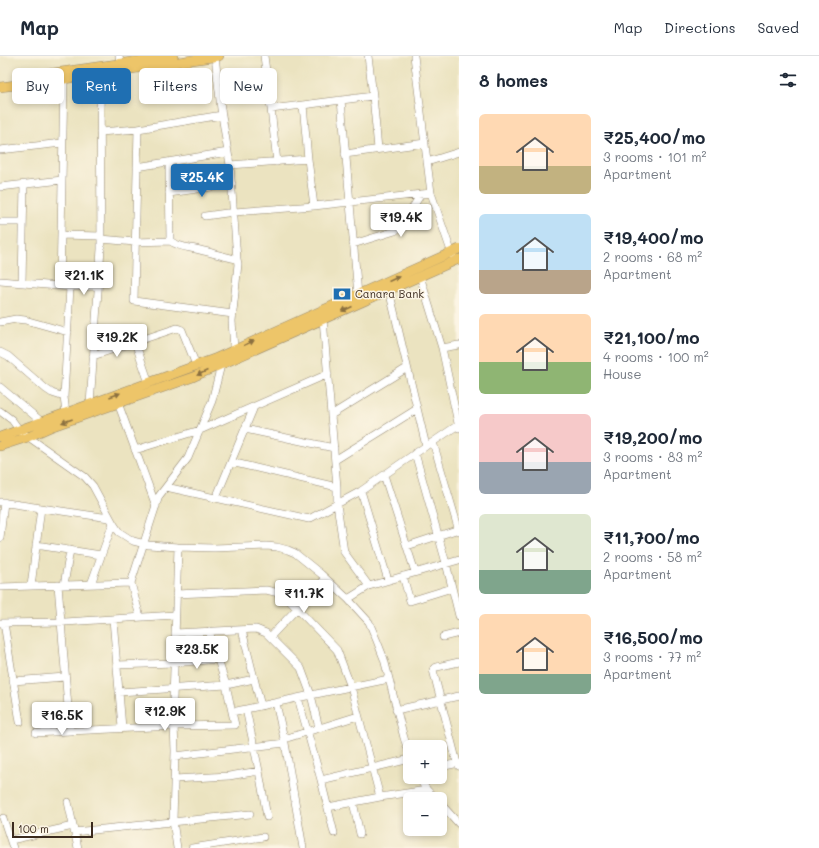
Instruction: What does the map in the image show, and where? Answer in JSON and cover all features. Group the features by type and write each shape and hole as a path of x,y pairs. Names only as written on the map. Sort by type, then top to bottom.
{"main road":[{"path":"0,81 173,56"},
{"path":"111,68 121,63 220,56"},
{"path":"64,79 72,78"},
{"path":"0,87 12,86"},
{"path":"0,438 196,365 236,353 323,319 420,276 456,255"},
{"path":"0,446 193,377 221,365 236,353 358,295 456,255"}],"street":[{"path":"216,56 222,115 230,165 234,212 237,259 232,320 236,353"},
{"path":"264,56 276,162"},
{"path":"368,56 378,149"},
{"path":"414,56 431,193 456,255"},
{"path":"271,109 373,96"},
{"path":"341,100 358,295"},
{"path":"60,286 63,104"},
{"path":"90,404 101,237 100,104"},
{"path":"303,105 314,206"},
{"path":"100,132 138,129 222,115"},
{"path":"138,129 134,301 233,314"},
{"path":"0,150 62,143"},
{"path":"345,154 425,144"},
{"path":"136,167 228,152"},
{"path":"427,162 459,152"},
{"path":"230,165 308,159"},
{"path":"169,162 170,241"},
{"path":"0,187 62,180"},
{"path":"22,283 24,184"},
{"path":"170,193 232,184"},
{"path":"204,216 431,193"},
{"path":"353,244 395,231 402,225 421,194"},
{"path":"0,222 23,222"},
{"path":"61,235 101,237 135,242 170,241 180,247 237,259"},
{"path":"166,487 309,518 361,491 415,453 459,426 442,348 420,276"},
{"path":"0,281 70,287 98,286"},
{"path":"66,413 64,397 70,287"},
{"path":"389,290 426,446"},
{"path":"0,322 16,319 25,320 68,332"},
{"path":"323,319 337,486 337,504 344,552 369,586"},
{"path":"93,356 177,328 182,330 196,365"},
{"path":"135,342 149,383"},
{"path":"442,348 459,345"},
{"path":"0,352 8,356 49,391 64,397"},
{"path":"140,617 131,583 143,544 159,496 188,458 212,401 221,365"},
{"path":"331,416 407,368"},
{"path":"136,450 200,430 328,374"},
{"path":"0,387 42,422"},
{"path":"118,403 156,506"},
{"path":"216,498 254,406"},
{"path":"335,460 417,409"},
{"path":"0,411 12,420 20,431 85,478 93,486 111,521 119,532 133,541 149,545 178,547 214,548 266,546 277,547 295,553 348,599 369,622 384,659 405,740"},
{"path":"245,429 334,448"},
{"path":"407,546 438,535 459,530 433,442"},
{"path":"415,453 459,616"},
{"path":"231,462 337,486"},
{"path":"384,475 415,572"},
{"path":"361,491 388,580"},
{"path":"0,538 2,502 111,521"},
{"path":"31,586 41,508"},
{"path":"91,584 111,521"},
{"path":"36,545 101,555"},
{"path":"177,848 173,821 175,756 173,689 178,547"},
{"path":"70,550 61,585 61,622 70,731"},
{"path":"348,599 369,586 459,560"},
{"path":"403,576 410,601 452,588"},
{"path":"270,637 325,578"},
{"path":"0,587 131,583"},
{"path":"176,594 266,590 283,594 337,650 350,687 380,797"},
{"path":"20,722 2,623 61,622 175,615"},
{"path":"113,619 122,728"},
{"path":"175,633 256,629 266,634 301,668 311,695 320,728"},
{"path":"242,630 261,706"},
{"path":"209,631 226,685 235,725"},
{"path":"443,637 459,633"},
{"path":"117,665 174,663 218,659"},
{"path":"447,766 458,764 433,670 434,668 459,662"},
{"path":"13,681 65,677"},
{"path":"119,692 226,685 254,679"},
{"path":"232,712 389,679"},
{"path":"396,710 459,696"},
{"path":"298,698 334,833"},
{"path":"276,702 302,848"},
{"path":"246,709 259,771 266,817"},
{"path":"175,756 254,747 284,741 358,716"},
{"path":"36,732 235,725 249,723"},
{"path":"321,780 403,761"},
{"path":"174,779 229,776 259,771"},
{"path":"328,807 427,790 423,784"},
{"path":"68,802 78,848"},
{"path":"353,802 360,834"},
{"path":"447,811 459,824"},
{"path":"10,840 74,829 250,814"},
{"path":"3,818 13,848"},
{"path":"192,848 263,837"}],"place":[{"name":"Canara Bank","path":"342,294"}]}
